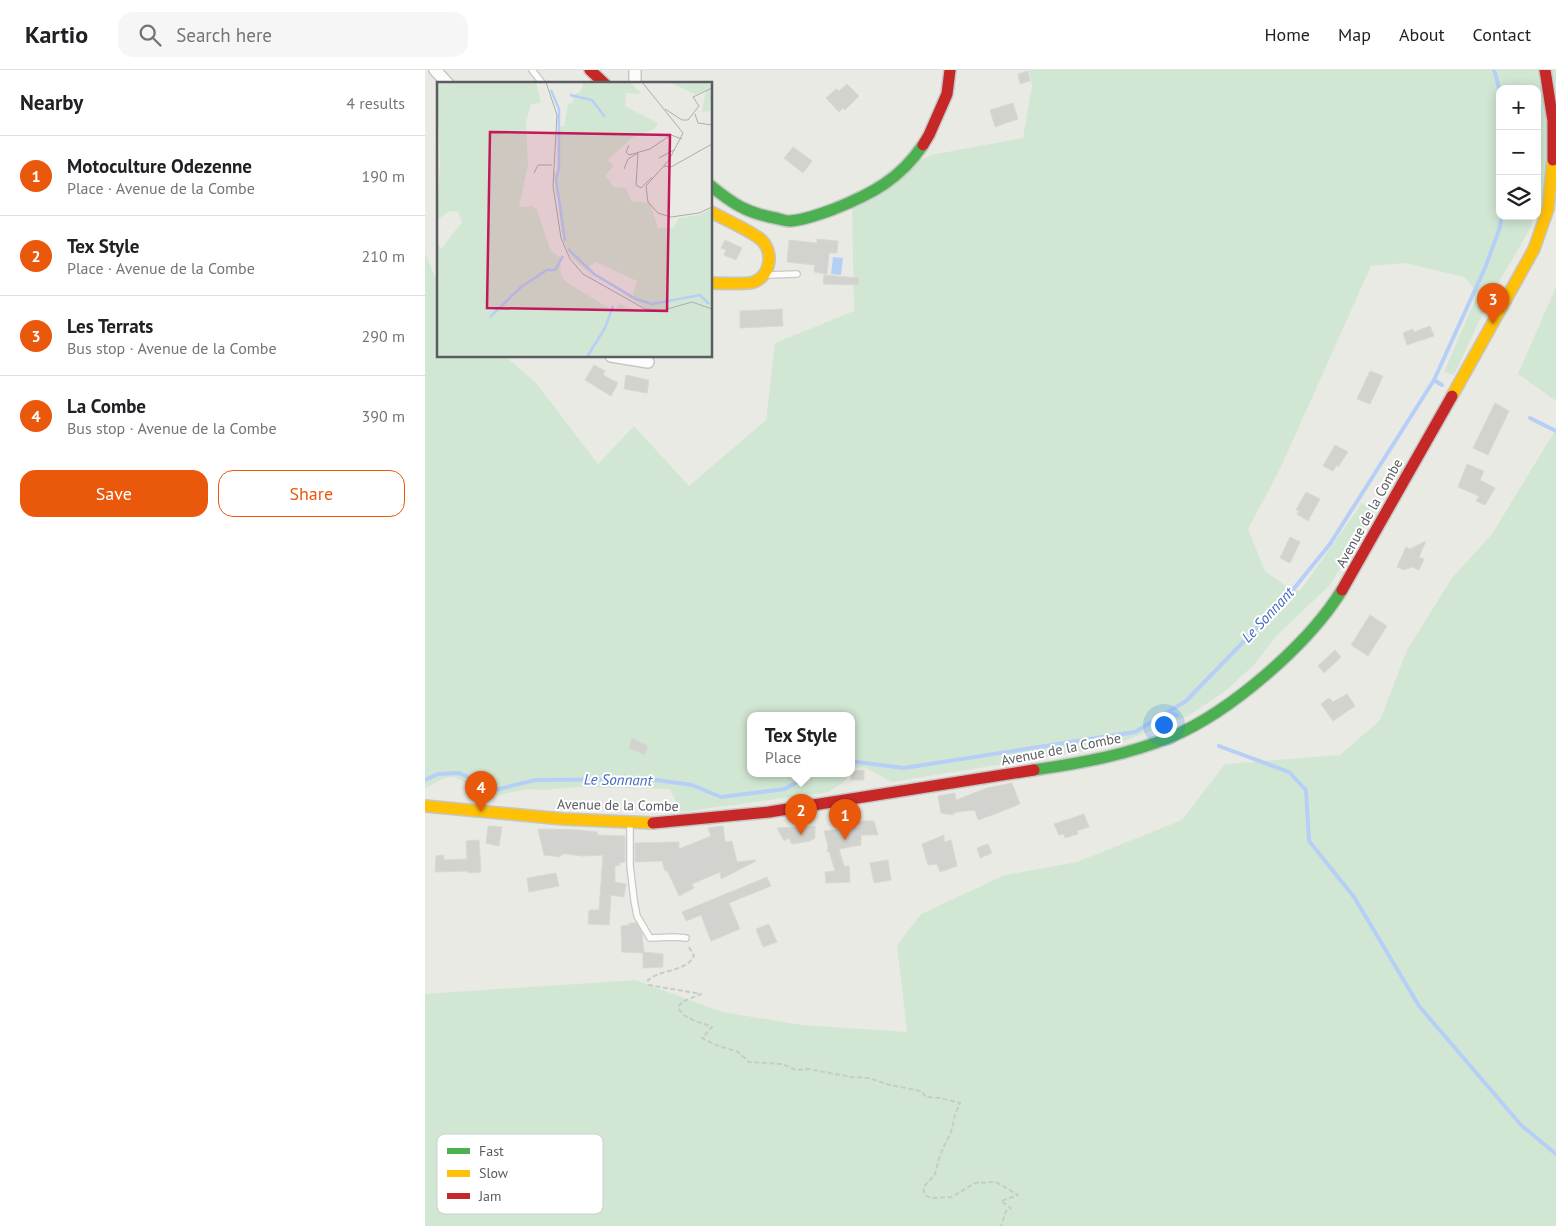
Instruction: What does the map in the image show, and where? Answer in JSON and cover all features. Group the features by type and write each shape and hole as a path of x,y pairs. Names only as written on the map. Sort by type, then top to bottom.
{"main road":[{"path":"590,70 603,82"},
{"path":"713,188 729,201 754,214 789,221 815,216 860,199 889,182 911,162 929,135 947,94 950,70"},
{"name":"Avenue de la Combe","path":"425,806 545,818 649,823 769,812 1103,759 1171,737 1235,699 1277,665 1303,640 1330,609 1356,567 1534,249 1548,210 1554,176 1556,149 1550,87 1545,70"},
{"path":"713,216 759,238 768,246 770,261 764,275 753,283 713,283"}],"street":[{"path":"435,70 446,82"},
{"path":"623,358 648,362"}],"lane":[{"path":"532,70 541,82"},
{"path":"764,275 797,274"},
{"path":"630,822 630,865 637,916 649,938 687,938"}],"path":[{"path":"687,938 694,956 692,960 679,968 653,975 648,980 649,985 701,994 682,1002 678,1007 681,1013 690,1019 712,1028 702,1038 738,1052 749,1062 782,1064 796,1070 808,1069 869,1078 889,1085 921,1091 925,1097 940,1098 960,1104 951,1132 939,1155 935,1174 923,1188 925,1195 931,1198 952,1197 975,1183 996,1182 1018,1195 1001,1201 1011,1208 1006,1211 1001,1226"}],"green space":[{"path":"1029,70 1556,70 1556,202 1541,200 1541,85 1496,85 1496,220 1533,220 1530,229 1492,294 1454,375 1444,372 1478,293 1464,277 1405,263 1371,266 1280,469 1248,529 1265,571 1290,589 1300,591 1362,503 1374,512 1330,585 1276,636 1255,664 1224,692 1188,716 1114,745 892,782 864,767 855,768 855,712 747,712 747,777 847,777 845,781 829,792 681,812 670,789 577,787 544,790 528,789 493,796 477,795 464,782 453,777 441,780 425,789 425,253 437,281 437,358 507,358 536,383 598,464 634,426 689,486 766,420 775,343 854,311 852,210 866,187 931,155 1023,138 1032,86"},
{"path":"1556,287 1556,401 1518,374"},
{"path":"1556,429 1556,1226 425,1226 425,994 636,980 722,1012 802,1025 907,1032 897,945 921,914 1005,875 1077,862 1182,820 1225,764 1340,755 1380,720 1407,650 1452,578 1492,534"}],"water":[{"path":"833,257 843,258 841,275 831,274"}],"building":[{"path":"1028,71 1030,81 1020,84 1018,74"},
{"path":"847,84 859,96 845,110 843,108 839,112 826,98 836,89 839,91"},
{"path":"1013,103 1018,119 995,127 990,110"},
{"path":"793,147 812,161 803,173 784,158"},
{"path":"817,239 838,241 837,253 829,253 827,274 814,272 815,265 787,262 789,240 817,243"},
{"path":"725,240 742,248 736,260 724,255 726,250 721,248"},
{"path":"824,275 859,278 858,285 823,284"},
{"path":"782,309 783,326 740,328 740,311"},
{"path":"1430,326 1434,336 1407,345 1403,333 1413,329 1414,332"},
{"path":"594,365 605,371 603,375 618,383 611,396 585,380"},
{"path":"1370,371 1383,376 1370,404 1357,399"},
{"path":"626,375 649,380 647,393 624,389"},
{"path":"1495,403 1509,411 1488,455 1473,448"},
{"path":"1335,445 1348,452 1333,471 1323,466"},
{"path":"1467,464 1484,471 1480,480 1495,488 1485,505 1476,501 1479,496 1458,487"},
{"path":"1306,492 1320,499 1308,521 1297,514 1299,511 1296,510"},
{"path":"1290,537 1300,542 1290,563 1280,558"},
{"path":"1426,541 1419,557 1424,559 1419,570 1412,567 1404,570 1397,567 1406,547 1410,549"},
{"path":"1370,615 1387,626 1368,656 1351,645"},
{"path":"1335,650 1341,657 1324,673 1318,666"},
{"path":"1347,694 1355,706 1333,721 1321,704 1329,698 1333,702"},
{"path":"632,738 648,746 645,755 629,748"},
{"path":"864,770 864,780 851,780 851,777 855,777 855,771"},
{"path":"1012,783 1020,804 978,820 975,810 957,812 953,815 941,813 938,796 955,793 956,800 987,788"},
{"path":"1084,814 1089,827 1077,831 1078,834 1065,838 1064,834 1059,835 1054,824"},
{"path":"859,821 874,821 878,835 861,835 861,845 839,849 844,866 849,866 850,882 826,883 825,872 835,871 829,851 827,852 828,845 824,831 858,827"},
{"path":"488,826 502,827 499,846 486,843"},
{"path":"723,826 725,842 732,841 737,862 756,861 721,879 720,872 692,884 694,888 679,896 667,870 665,871 662,861 635,862 635,843 679,842 679,849 711,836 708,828"},
{"path":"815,826 815,838 810,841 792,844 789,838 784,841 777,828"},
{"path":"538,829 578,830 598,832 597,835 625,836 625,862 615,866 615,882 626,884 624,897 611,895 609,925 588,924 589,910 599,910 603,855 582,856 562,854 560,857 544,855"},
{"path":"944,835 944,842 951,840 957,866 940,872 937,864 928,865 922,844"},
{"path":"479,840 481,872 435,872 436,856 444,855 444,860 467,859 466,841"},
{"path":"988,844 992,853 980,858 977,848"},
{"path":"888,860 891,880 874,883 870,863"},
{"path":"556,873 559,886 529,892 527,878"},
{"path":"767,877 771,886 729,903 740,929 711,941 701,915 686,921 682,912"},
{"path":"629,923 636,923 642,933 644,952 663,954 663,967 643,968 643,953 622,952 621,926 629,925"},
{"path":"769,924 777,942 763,947 756,929"}],"waterway":[{"name":"Le Sonnant","path":"1494,70 1498,85"},
{"name":"Le Sonnant","path":"855,762 904,768 1135,732 1186,701 1287,597 1330,544 1434,380 1485,268 1501,220"},
{"path":"1434,380 1442,385"},
{"path":"1530,418 1556,431"},
{"path":"1169,713 1177,715"},
{"path":"1219,746 1289,772 1306,790 1309,841 1354,897 1419,1006 1521,1125 1556,1154"},
{"name":"Le Sonnant","path":"425,780 438,774 459,773 495,790 535,780 650,779 692,785 721,797 785,789 806,777"}],"traffic: fast":[{"path":"713,188 734,203 756,213 786,221 812,217 861,197 884,184 905,167 923,145"},
{"path":"1034,770 1121,754 1171,737 1194,726 1242,694 1289,654 1309,633 1342,590"}],"traffic: slow":[{"path":"1452,396 1534,249 1548,209 1553,160"},
{"path":"713,213 742,227 759,238 764,243 769,255 767,268 760,279 751,283 740,284 713,283"},
{"path":"425,806 563,819 653,823"}],"traffic: jam":[{"path":"590,70 603,82"},
{"path":"923,145 947,94 950,70"},
{"path":"1545,70 1553,121 1553,160"},
{"path":"1342,590 1452,396"},
{"path":"653,823 769,812 1034,770"}],"place":[{"name":"Les Terrats","path":"1493,324"},
{"name":"La Combe","path":"481,812"},
{"name":"Tex Style","path":"801,835"},
{"name":"Motoculture Odezenne","path":"845,840"}]}
